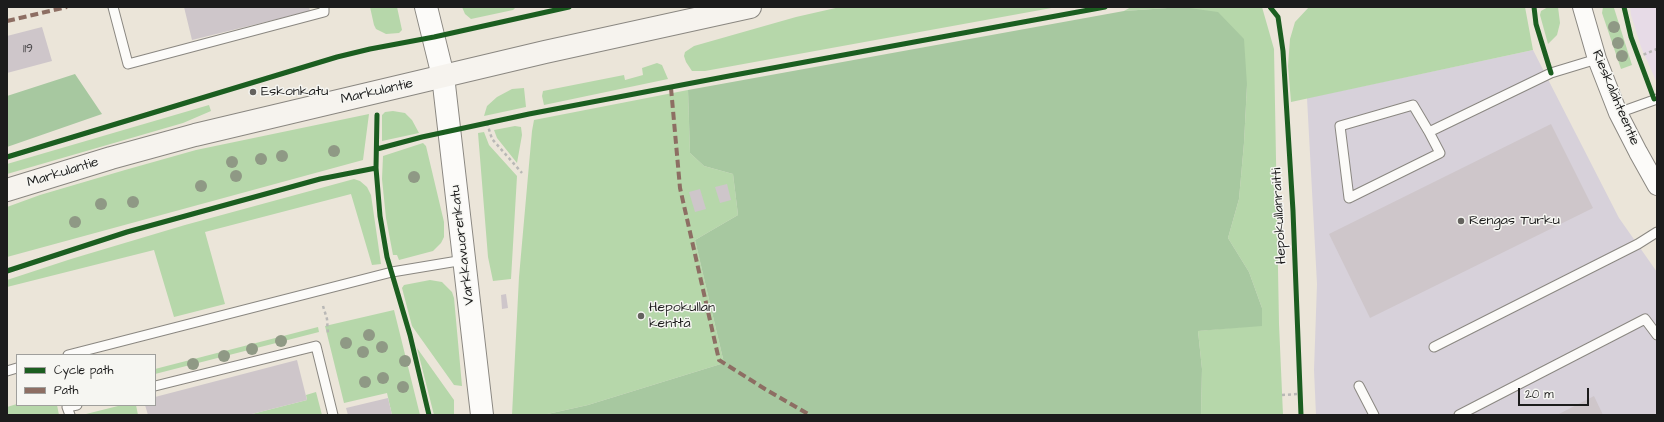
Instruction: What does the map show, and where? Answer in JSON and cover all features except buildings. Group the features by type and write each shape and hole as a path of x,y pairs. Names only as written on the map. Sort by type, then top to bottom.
{"main road":[{"name":"Markulantie","path":"7,190 111,158 195,135 544,52 750,7"}],"street":[{"path":"426,7 443,76"},
{"name":"Rieskalähteentie","path":"1582,7 1597,59 1618,113 1657,186"},
{"name":"Varkkavuorenkatu","path":"443,76 482,415"}],"lane":[{"path":"113,7 128,64 324,12 324,7"},
{"path":"1429,132 1551,73 1597,59"},
{"path":"1618,113 1657,99"},
{"path":"1413,105 1429,132 1440,153 1349,198 1340,126 1413,105"},
{"path":"1434,347 1638,244 1657,232"},
{"path":"72,354 392,272 464,260"},
{"path":"1459,415 1645,319 1657,335"},
{"path":"156,386 316,346 334,415"},
{"path":"1359,386 1374,415"},
{"path":"70,415 67,407 72,406"}],"path":[{"path":"1638,57 1657,49"},
{"path":"1636,51 1640,64"},
{"path":"450,131 494,122"},
{"path":"487,123 492,139 522,173"},
{"path":"1299,386 1300,401"},
{"path":"1282,396 1299,394"}],"shaded area":[{"path":"1630,7 1657,7 1657,83 1641,47"},
{"path":"1533,50 1619,218 1657,272 1657,415 1316,415 1314,370 1317,284 1307,98"}],"green space":[{"path":"370,7 397,7 402,30 399,33 386,34 376,29"},
{"path":"462,7 516,7 513,10 471,19 465,14"},
{"path":"840,7 1057,7 705,71 692,71 686,62 684,56 685,52 694,46 796,17"},
{"path":"1131,7 1182,7 1124,11"},
{"path":"1182,7 1262,7 1274,49 1279,324 1283,415 1201,415 1202,369 1198,331 1262,325 1262,308 1249,272 1228,238 1239,199 1247,85"},
{"path":"1182,7 1218,12 1244,39 1247,85 1244,143 1239,199 1228,238 1249,272 1262,308 1262,326 1198,331 1202,369 1201,415 543,415 588,405 724,363 695,240 738,215 733,174 704,166 690,153 688,90 1124,11"},
{"path":"1309,7 1525,7 1533,50 1291,102 1288,66 1290,39 1295,22"},
{"path":"1548,7 1558,7 1560,23 1557,35 1548,44 1540,15 1541,11"},
{"path":"1603,7 1614,8 1632,65 1621,69 1602,13"},
{"path":"657,63 662,65 668,79 544,105 542,96 543,91 624,75 625,80 643,75 642,68"},
{"path":"75,74 102,114 7,147 7,96"},
{"path":"524,88 526,107 484,116 487,106 497,97 512,89"},
{"path":"688,90 690,153 704,166 733,174 738,215 695,240 724,363 588,405 543,415 512,415 519,277 534,120"},
{"path":"209,105 211,111 183,123 7,174 7,164"},
{"path":"393,111 405,113 412,120 419,133 382,141 382,115 385,112"},
{"path":"369,114 363,160 7,257 7,207 40,195 196,150"},
{"path":"515,126 521,127 522,135 517,163 497,138 494,130"},
{"path":"484,132 489,145 517,176 511,279 493,281 488,257 478,133"},
{"path":"423,143 426,146 444,222 444,237 441,243 433,251 399,260 397,255 393,255 386,218 382,179 383,156"},
{"path":"354,179 360,181 367,187 371,195 381,264 372,265 351,194 205,232 225,304 174,317 154,250 7,287 7,280 71,259 185,225"},
{"path":"430,280 442,282 452,292 454,298 462,386 454,385 412,326 402,288 404,285"},
{"path":"394,310 420,415 392,415 387,393 344,403 325,326"},
{"path":"318,327 319,332 156,374 156,369"},
{"path":"417,348 454,400 454,415 434,415"},
{"path":"316,392 322,415 248,415 307,400 306,395"},
{"path":"16,404 16,406 57,406 59,415 7,415 7,407"},
{"path":"118,406 136,406 138,415 82,415"}],"marked path":[{"path":"7,21 67,7"},
{"path":"671,88 680,188 719,360 810,415"}],"cycle path":[{"path":"7,157 337,57 569,7"},
{"path":"377,149 422,137 529,114 1105,7"},
{"name":"Hepokullanraitti","path":"1270,7 1278,17 1283,51 1293,211 1301,415"},
{"path":"1534,7 1536,24 1551,73"},
{"path":"1624,7 1631,37 1654,99"},
{"path":"377,115 376,168 380,216 387,257 410,335 429,415"},
{"path":"7,271 127,232 320,179 376,168"}],"place":[{"name":"Eskonkatu","path":"253,92"},
{"name":"Rengas Turku","path":"1461,221"},
{"name":"Hepokullan kenttä","path":"641,316"}]}
